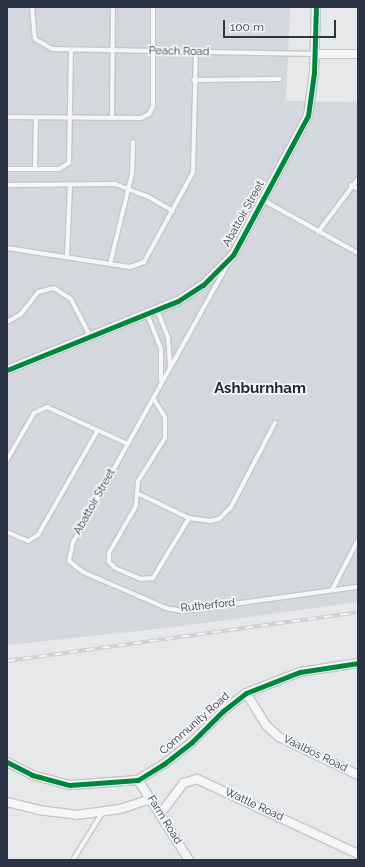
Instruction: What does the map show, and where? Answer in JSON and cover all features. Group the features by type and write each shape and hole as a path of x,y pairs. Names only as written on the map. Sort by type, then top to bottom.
{"street":[{"name":"Abattoir Street","path":"7,370 157,310 192,293 212,278 233,255 308,116 315,54 316,7"},
{"name":"Peach Road","path":"315,54 358,54"},
{"name":"Community Road","path":"138,780 169,760 223,710 246,693 300,672 358,663"},
{"name":"Vaalbos Road","path":"246,693 264,721 278,737 358,775"},
{"path":"7,762 32,775 70,785 138,780"},
{"name":"Wattle Road","path":"161,813 184,782 197,779 358,854"},
{"name":"Farm Road","path":"138,780 161,813 189,860"},
{"path":"8,803 56,814 102,812 151,799"}],"lane":[{"name":"Peach Road","path":"32,7 33,28 38,42 52,49 112,52 153,51 315,54"},
{"path":"112,7 112,118"},
{"path":"7,117 141,118 151,111 153,7"},
{"path":"7,169 59,169 69,163 71,50"},
{"path":"7,248 136,267 144,262 193,172 194,80 196,52"},
{"path":"194,80 280,79"},
{"path":"35,169 36,118"},
{"path":"110,264 132,174 133,142"},
{"path":"318,232 351,185 358,179"},
{"path":"7,185 109,183 128,188 173,211"},
{"path":"67,257 70,184"},
{"path":"351,185 358,190"},
{"path":"263,200 358,253"},
{"name":"Abattoir Street","path":"69,561 73,542 233,255"},
{"path":"7,322 21,314 38,292 54,288 71,299 90,337"},
{"path":"157,310 168,337 170,367"},
{"name":"Abattoir Street","path":"147,314 162,355 161,382"},
{"path":"153,398 162,410 166,432 138,481 136,506 109,553 109,562 115,568 145,580 153,578 189,518"},
{"path":"7,460 31,418 42,408 53,409 128,444"},
{"path":"137,493 189,518 212,521 226,514 275,423"},
{"path":"7,532 28,541 38,535 98,430"},
{"path":"332,590 358,540"},
{"name":"Rutherford","path":"69,561 83,572 166,608 177,610 358,587"},
{"path":"73,860 102,812"}],"shaded area":[{"name":"Ashburnham","path":"7,7 290,7 286,101 358,102 358,602 175,627 7,645"}],"railway":[{"path":"7,661 358,612"}],"cycle path":[{"path":"7,370 178,301 203,285 233,255 308,116 314,73 316,7"},
{"path":"7,762 32,775 70,785 138,780 164,764 192,742 223,711 246,693 300,672 358,663"}],"district":[{"name":"Ashburnham","path":"260,389"}]}
